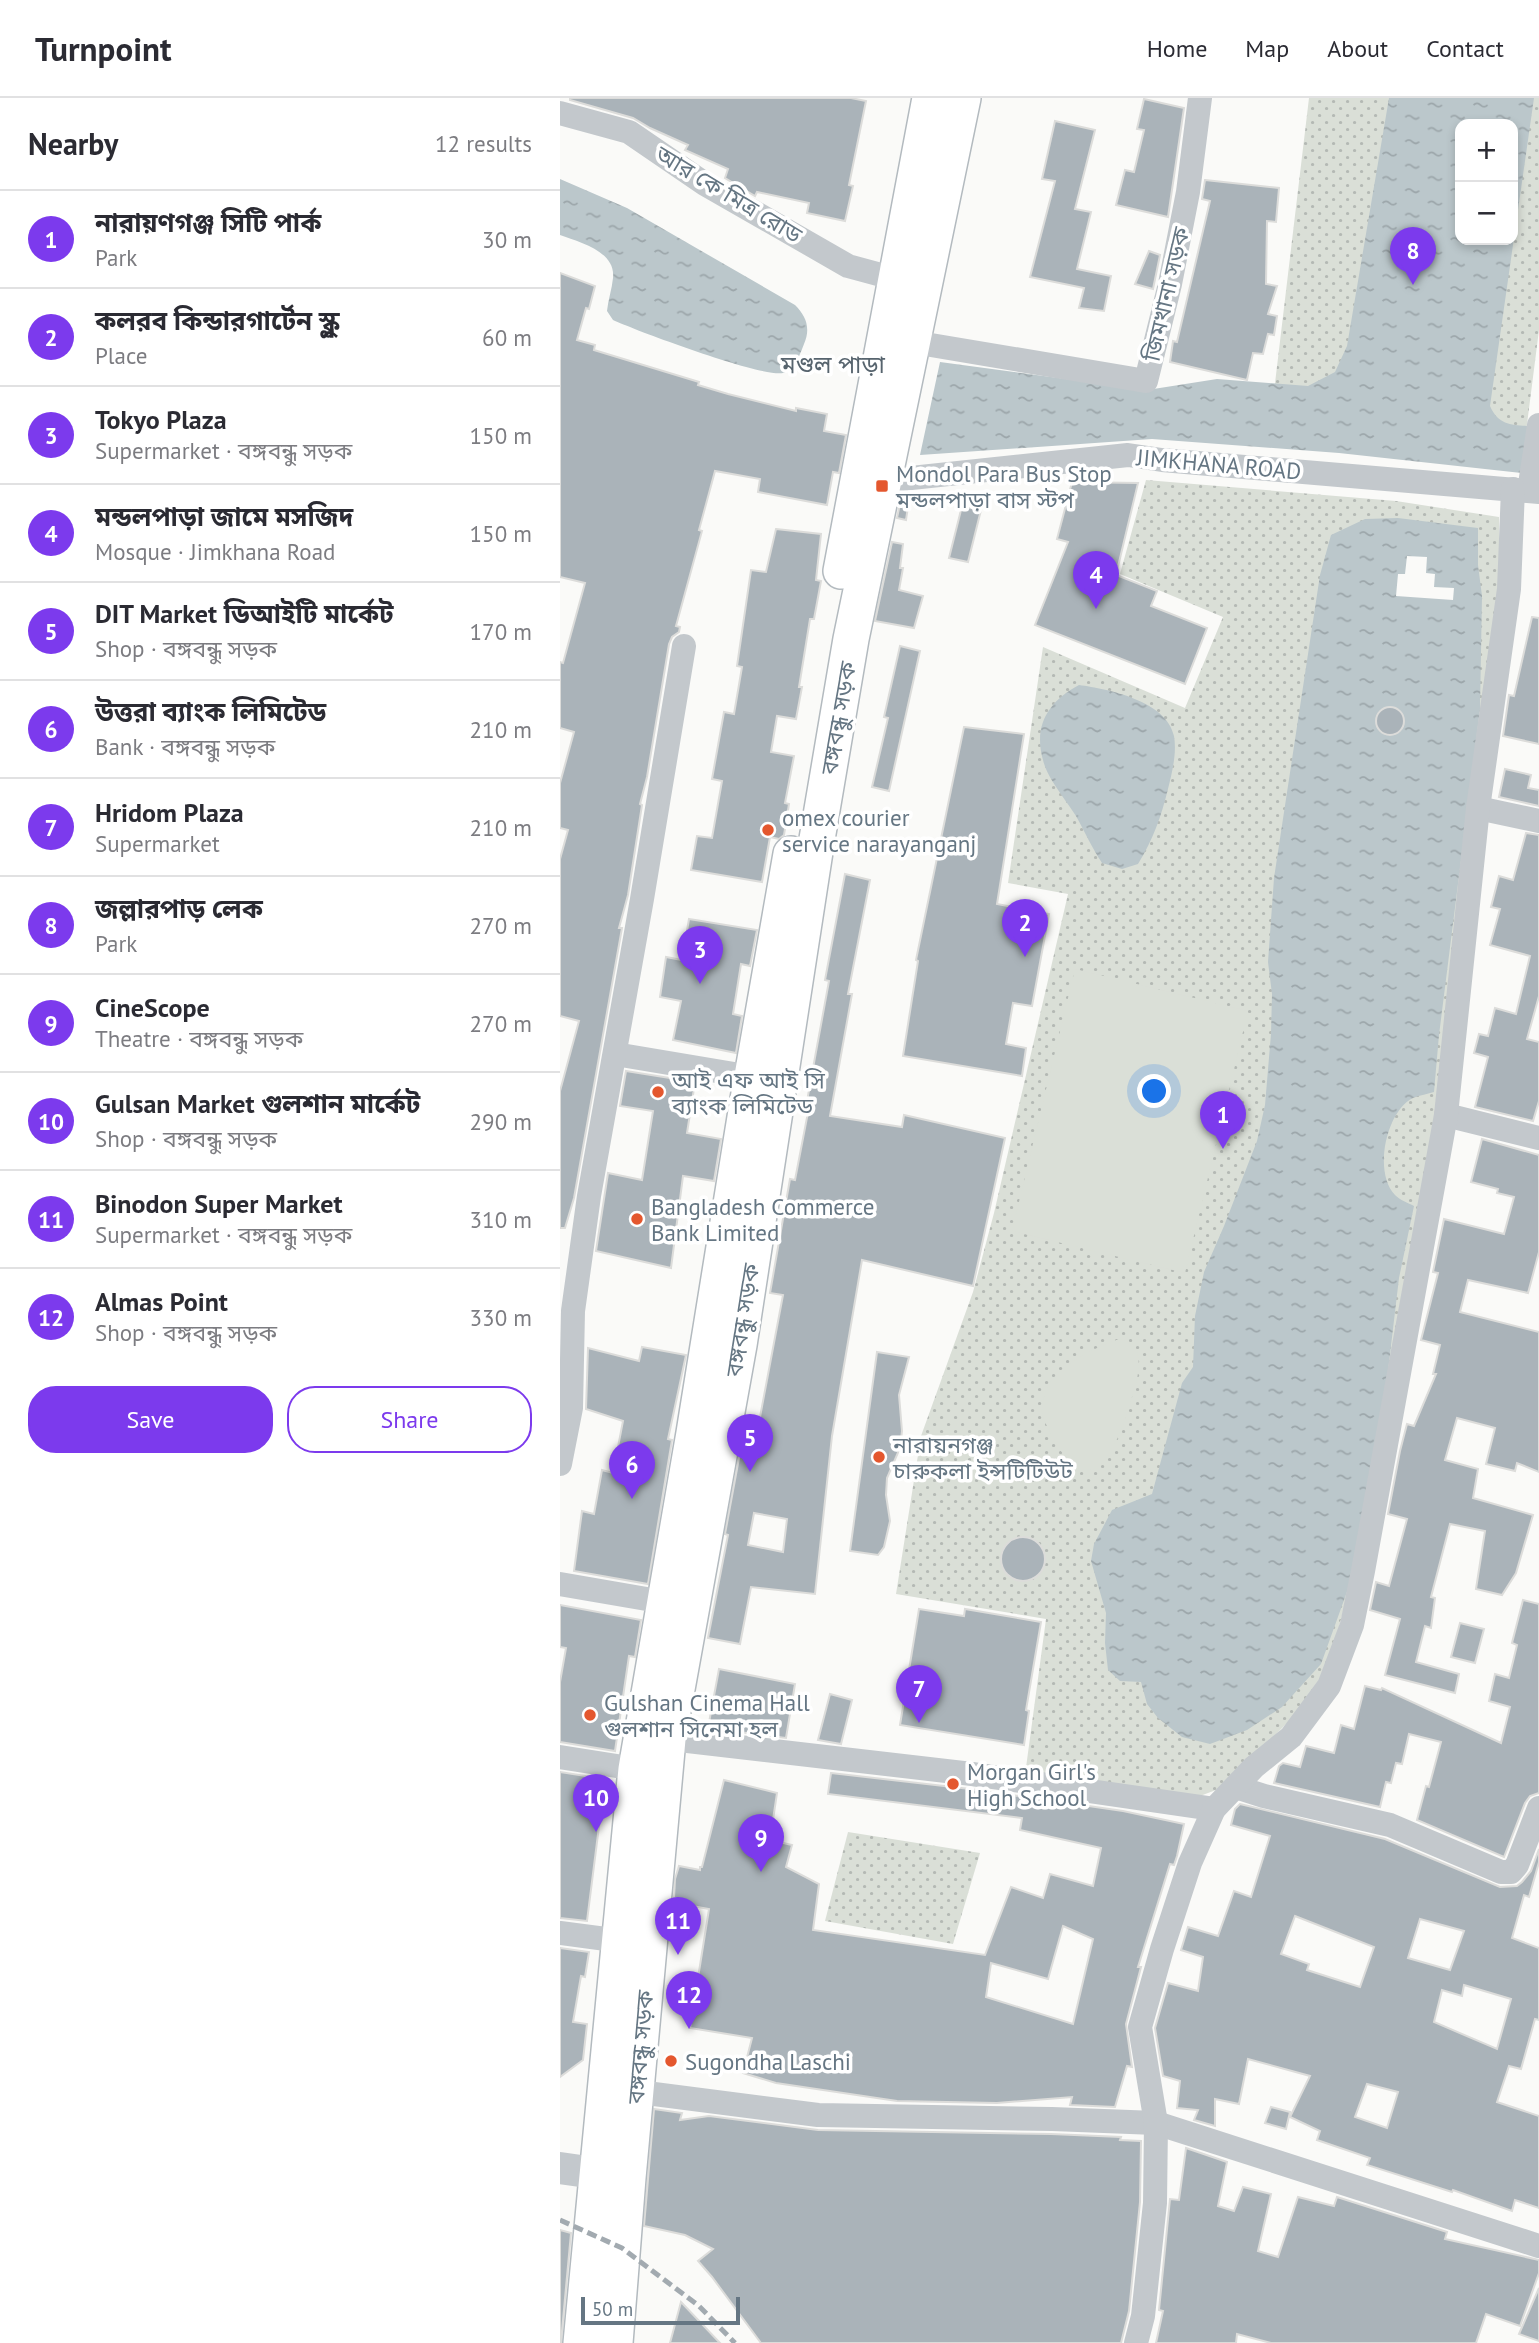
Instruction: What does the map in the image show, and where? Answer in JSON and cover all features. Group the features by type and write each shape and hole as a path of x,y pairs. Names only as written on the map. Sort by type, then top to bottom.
{"main road":[{"name":"বঙ্গবন্ধু সড়ক","path":"581,2343 612,2176 655,1737 664,1602 752,1077 857,482 930,98"},
{"name":"বঙ্গবন্ধু সড়ক","path":"620,2090 621,1941 636,1769 655,1737 739,1345 816,845 849,653 963,98"},
{"name":"বঙ্গবন্ধু সড়ক","path":"612,2176 615,2343"}],"street":[{"name":"জিমখানা সড়ক","path":"913,342 1146,381 1170,284 1188,192 1200,98"},
{"name":"আর কে মিত্র রোড","path":"560,113 629,132 705,184 848,265 895,279"},
{"path":"1136,2343 1143,2316 1155,2203 1156,2123 1140,2027 1162,1949 1190,1863 1214,1808 1254,1767 1291,1737 1329,1686 1352,1625 1446,1115 1478,808 1509,589 1539,425"},
{"name":"JIMKHANA ROAD","path":"883,481 1128,455 1476,488 1528,488"},
{"path":"560,1464 571,1408 573,1311 589,1196 684,646"},
{"path":"1478,808 1539,821"},
{"path":"615,1054 752,1077"},
{"path":"1446,1115 1539,1138"},
{"path":"560,1584 664,1602"},
{"path":"655,1737 972,1774 1214,1808"},
{"path":"560,1757 636,1769"},
{"path":"1236,1787 1390,1825 1501,1872 1511,1872 1517,1865 1539,1808"},
{"path":"560,1933 621,1941"},
{"path":"620,2090 818,2115 1156,2123 1539,2246"},
{"path":"560,2168 612,2176"}],"shaded area":[{"path":"1309,98 1539,98 1539,330 1526,432 1273,400"},
{"path":"1146,480 1396,501 1499,517 1500,616 1448,1061 1369,1516 1327,1671 1294,1716 1224,1787 1200,1796 1025,1775 1046,1619 896,1594 921,1436 973,1292 1068,894 1008,883 1043,647 1185,708 1223,617 1120,574"},
{"path":"1075,969 1248,1011 1185,1273 1012,1231"},
{"path":"1119,1339 1134,1344 1137,1352 1139,1369 1133,1394 1123,1426 1110,1453 1098,1466 1092,1469 1082,1468 1067,1459 1048,1429 1042,1412 1044,1396 1051,1381 1065,1367 1091,1351"},
{"path":"848,1832 980,1853 953,1944 825,1921"}],"water":[{"path":"1389,98 1534,98 1518,210 1518,119 1455,119 1455,245 1513,245 1490,406 1504,422 1539,427 1539,475 1339,453 1152,439 920,455 940,362 1147,390 1217,379 1308,386 1335,372 1347,346"},
{"path":"560,179 627,208 795,305 805,318 807,333 794,365 783,373 771,373 672,343 613,320 607,311 613,278 609,261 595,249 560,235"},
{"path":"1398,518 1478,528 1478,565 1482,596 1480,709 1434,1092 1413,1098 1404,1105 1396,1116 1386,1143 1384,1158 1388,1185 1397,1197 1414,1206 1399,1278 1384,1405 1348,1589 1321,1664 1282,1707 1247,1730 1210,1744 1182,1737 1158,1718 1147,1704 1141,1682 1120,1681 1108,1670 1106,1613 1091,1561 1094,1544 1112,1510 1152,1494 1182,1383 1193,1367 1195,1316 1204,1272 1257,1141 1265,1105 1271,1034 1272,994 1268,962 1274,878 1320,575 1331,535 1365,519"},
{"path":"1079,685 1120,694 1149,706 1169,724 1174,736 1172,770 1156,828 1138,864 1122,869 1102,863 1043,760 1040,736 1046,715 1059,699"}],"pier":[{"path":"1407,556 1427,557 1426,573 1435,574 1434,587 1454,588 1453,600 1396,596 1398,574 1405,574"}],"building":[{"path":"570,98 851,98 866,101 849,185 853,186 845,221 807,213 809,203 757,192 755,196 725,178 728,169 685,150 688,145 633,118"},
{"path":"1144,99 1184,108 1168,217 1116,205 1125,170 1134,172 1144,130 1137,129"},
{"path":"1055,121 1095,130 1075,209 1091,212 1077,269 1111,276 1104,311 1079,308 1084,288 1030,277 1055,181 1042,179"},
{"path":"1205,180 1279,188 1276,222 1267,221 1266,284 1277,286 1268,314 1277,316 1274,335 1268,334 1263,354 1253,353 1247,380 1170,362 1173,341 1177,342 1210,201 1202,199"},
{"path":"1149,251 1160,255 1153,289 1135,284"},
{"path":"560,273 595,286 577,340 595,345 594,350 699,382 698,385 728,394 796,411 796,408 827,414 824,431 846,435 839,473 833,472 827,505 758,492 760,479 715,471 676,626 680,627 679,632 672,637 669,644 640,804 642,805 628,895 619,928 622,928 574,1198 565,1228 560,1228 560,1091 579,1021 560,1016 560,859 568,830 560,828 560,783 574,732 560,728 560,662 563,663 585,583 560,577"},
{"path":"1072,482 1138,483 1116,575 1157,591 1151,606 1207,628 1185,684 1035,625 1068,542 1057,539"},
{"path":"910,493 906,520 897,518 902,494"},
{"path":"962,506 981,510 968,562 949,558"},
{"path":"776,529 821,534 816,580 821,581 814,619 810,619 796,719 777,716 771,752 794,756 785,803 789,804 784,835 779,839 770,837 762,882 691,870 697,836 712,838 722,781 712,779 724,712 734,714 742,667 737,666 751,570 766,572"},
{"path":"892,542 903,544 899,590 923,596 914,628 875,621"},
{"path":"1532,617 1539,618 1539,744 1503,736 1509,695 1514,696"},
{"path":"900,646 920,651 889,791 872,787 888,718 884,717"},
{"path":"1390,707 1400,711 1404,721 1400,731 1390,735 1380,731 1376,721 1380,711"},
{"path":"964,727 1024,734 997,904 1049,914 1032,1006 1013,1003 1006,1044 1026,1048 1022,1076 903,1056 918,961 916,960"},
{"path":"1505,769 1531,775 1528,788 1539,790 1539,806 1499,797"},
{"path":"1526,833 1539,835 1539,996 1527,1039 1539,1042 1539,1101 1533,1121 1475,1107 1488,1057 1474,1053 1479,1034 1488,1036 1495,1008 1516,1014 1530,956 1490,945 1500,909 1491,907 1499,876 1513,880"},
{"path":"845,874 870,880 848,994 852,994 830,1116 902,1127 904,1115 1005,1138 973,1286 862,1260 832,1436 815,1594 751,1587 740,1644 708,1638 744,1431 757,1433 783,1295 770,1293 790,1179 795,1180 810,1102 807,1101 829,981 825,980","holes":["754,1513 787,1519 783,1552 748,1545"]},
{"path":"689,919 757,930 750,966 741,964 733,1014 742,1016 736,1053 673,1040 681,1001 660,997 666,957 682,960"},
{"path":"626,1071 695,1082 687,1133 721,1139 714,1181 683,1176 671,1268 596,1251 608,1173 642,1180 653,1111 620,1106"},
{"path":"1482,1139 1539,1155 1539,1252 1528,1293 1468,1280 1460,1312 1539,1332 1539,1472 1517,1463 1515,1471 1486,1464 1495,1428 1457,1418 1445,1460 1478,1469 1473,1498 1533,1515 1516,1573 1502,1595 1476,1589 1485,1531 1450,1524 1431,1597 1435,1598 1431,1628 1425,1626 1416,1662 1459,1674 1455,1693 1385,1675 1400,1619 1370,1610 1376,1582 1389,1586 1407,1519 1388,1514 1407,1424 1414,1426 1436,1374 1433,1374 1440,1345 1421,1340 1438,1273 1433,1272 1444,1219 1504,1234 1514,1197 1497,1193 1498,1189 1471,1182"},
{"path":"642,1347 686,1355 668,1439 672,1440 648,1584 574,1571 582,1511 594,1514 602,1470 613,1473 623,1421 586,1409 588,1348 639,1361"},
{"name":"নারায়নগঞ্জ চারুকলা ইন্সটিটিউট","path":"877,1352 909,1357 899,1395 902,1431 900,1448 887,1478 886,1495 890,1521 884,1547 878,1555 850,1551"},
{"path":"1023,1537 1032,1538 1039,1543 1044,1550 1044,1568 1039,1575 1032,1580 1023,1581 1014,1580 1007,1575 1002,1568 1001,1559 1002,1550 1007,1543 1014,1538"},
{"path":"1523,1600 1539,1604 1539,1793 1530,1796 1525,1803 1504,1857 1417,1820 1441,1742 1409,1734 1402,1764 1396,1763 1391,1783 1386,1782 1380,1807 1274,1783 1279,1766 1283,1763 1300,1767 1306,1746 1334,1753 1341,1725 1354,1729 1365,1686 1381,1690 1382,1688 1501,1743 1510,1707 1489,1701 1495,1674 1509,1678 1517,1645 1512,1643"},
{"name":"Gulshan Cinema Hall গুলশান সিনেমা হল","path":"560,1605 641,1620 635,1657 629,1656 615,1751 560,1742 560,1682 566,1648 560,1647"},
{"path":"919,1609 964,1616 965,1609 1041,1622 1026,1710 1029,1711 1024,1745 900,1725"},
{"path":"1460,1623 1484,1629 1475,1663 1451,1657"},
{"path":"719,1669 795,1684 786,1738 708,1728"},
{"path":"830,1694 852,1700 841,1744 818,1740"},
{"path":"560,1772 605,1779 587,1921 560,1918"},
{"path":"831,1773 1123,1811 1184,1824 1177,1856 1174,1865 1170,1864 1138,1967 1141,1967 1126,2024 1132,2067 1127,2066 1115,2107 1070,2105 1072,2097 997,2103 897,2101 776,2083 743,2073 752,2038 690,2028 709,1909 692,1906 674,1898 675,1879 679,1866 700,1870 702,1867 724,1780 777,1793 770,1840 792,1845 786,1867 819,1884 813,1930 985,1955 1011,1887 1043,1898 1050,1874 1093,1886 1101,1848 1020,1830 1022,1818 828,1794","holes":["1063,1926 1093,1939 1073,2024 986,1997 991,1963 1048,1979"]},
{"path":"1240,1804 1385,1839 1500,1887 1517,1886 1522,1882 1531,1871 1539,1849 1539,1862 1529,1897 1524,1895 1512,1938 1539,1948 1539,2020 1535,2019 1521,2069 1509,2066 1497,2102 1539,2116 1539,2208 1515,2200 1512,2211 1453,2190 1452,2192 1367,2165 1370,2158 1317,2140 1320,2131 1290,2117 1310,2076 1248,2059 1239,2104 1215,2099 1215,2126 1194,2120 1198,2110 1177,2108 1180,2081 1163,2076 1155,2028 1168,1983 1198,1991 1203,1957 1181,1950 1188,1927 1218,1936 1234,1891 1251,1897 1270,1836 1231,1825 1235,1809","holes":["1295,1916 1374,1947 1360,1987 1307,1970 1309,1964 1281,1954","1420,1919 1464,1931 1450,1970 1408,1958","1464,1985 1511,1999 1497,2049 1434,2022 1442,1990 1462,1996","1367,2084 1398,2092 1387,2128 1355,2117"]},
{"path":"560,1948 589,1952 585,1977 581,1976 573,2022 587,2024 583,2060 560,2077"},
{"path":"1271,2107 1290,2112 1286,2129 1265,2123"},
{"path":"654,2109 682,2113 680,2120 709,2116 818,2130 1051,2134 1121,2137 1120,2140 1141,2141 1140,2202 1129,2311 1121,2343 761,2343 698,2261 713,2249 685,2235 644,2226"},
{"path":"1186,2148 1227,2162 1218,2206 1234,2211 1243,2187 1271,2194 1258,2251 1278,2257 1298,2197 1334,2206 1337,2197 1447,2232 1445,2239 1539,2260 1539,2273 1520,2326 1486,2314 1476,2343 1271,2343 1237,2334 1236,2343 1156,2343 1163,2311 1159,2310 1170,2199 1179,2200"},
{"path":"560,2230 571,2233 561,2342 560,2342"},
{"path":"1539,2288 1539,2341 1519,2334"},
{"path":"681,2302 720,2343 670,2343"}],"railway":[{"path":"560,2220 622,2248 699,2306 735,2343"}],"place":[{"name":"জল্লারপাড় লেক","path":"1413,285"},
{"name":"Mondol Para Bus Stop মন্ডলপাড়া বাস স্টপ","path":"882,486"},
{"name":"মন্ডলপাড়া জামে মসজিদ","path":"1096,609"},
{"name":"omex courier service narayanganj","path":"768,830"},
{"name":"কলরব কিন্ডারগার্টেন স্কুল","path":"1025,957"},
{"name":"Tokyo Plaza","path":"700,984"},
{"name":"আই এফ আই সি ব্যাংক লিমিটেড","path":"658,1092"},
{"name":"নারায়ণগঞ্জ সিটি পার্ক","path":"1223,1149"},
{"name":"Bangladesh Commerce Bank Limited","path":"637,1219"},
{"name":"নারায়নগঞ্জ চারুকলা ইন্সটিটিউট","path":"879,1457"},
{"name":"DIT Market ডিআইটি মার্কেট","path":"750,1472"},
{"name":"উত্তরা ব্যাংক লিমিটেড","path":"632,1499"},
{"name":"Gulshan Cinema Hall গুলশান সিনেমা হল","path":"590,1715"},
{"name":"Hridom Plaza","path":"919,1723"},
{"name":"Morgan Girl's High School","path":"953,1784"},
{"name":"Gulsan Market গুলশান মার্কেট","path":"596,1832"},
{"name":"CineScope","path":"761,1872"},
{"name":"Binodon Super Market","path":"678,1955"},
{"name":"Almas Point","path":"689,2029"},
{"name":"Sugondha Laschi","path":"671,2061"}],"district":[{"name":"মণ্ডল পাড়া","path":"833,364"}]}
